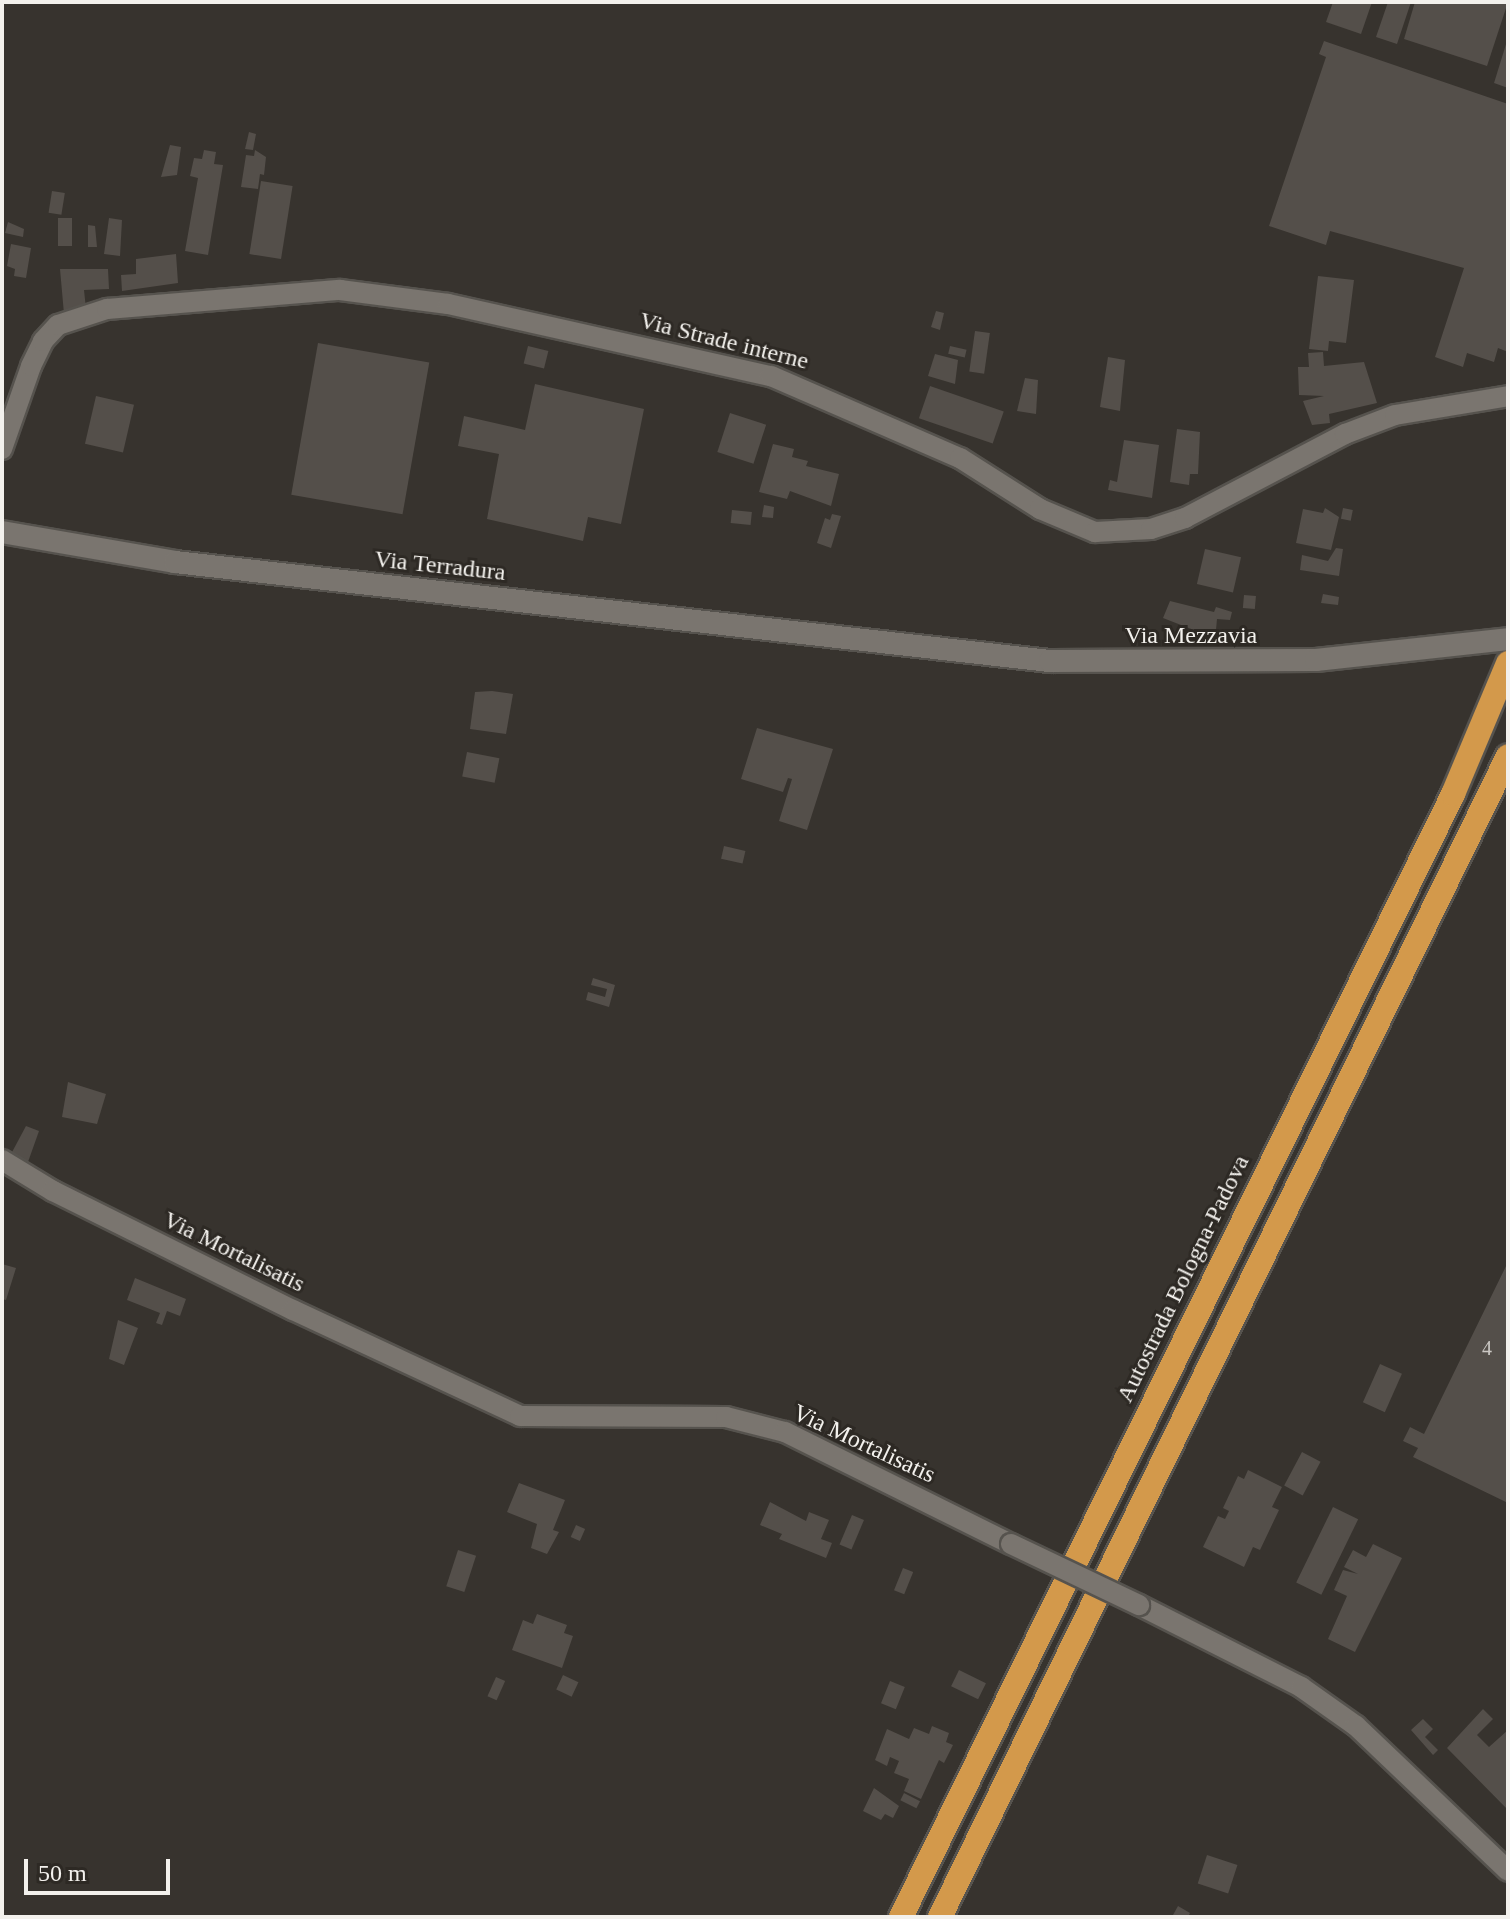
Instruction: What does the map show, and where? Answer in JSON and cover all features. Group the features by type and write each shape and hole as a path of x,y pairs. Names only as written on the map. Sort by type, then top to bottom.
{"highway":[{"name":"Autostrada Bologna-Padova","path":"901,1917 1453,794 1508,663"},
{"path":"940,1917 1508,756"}],"main road":[{"name":"Via Terradura","path":"2,532 175,562 874,641"},
{"name":"Via Mezzavia","path":"874,641 1050,661 1166,664 1316,660 1508,639"}],"street":[{"name":"Via Strade interne","path":"2,449 31,366 43,341 58,325 107,309 340,290 448,304 771,376 960,458 1040,509 1095,532 1151,529 1185,518 1345,434 1395,415 1508,396"},
{"name":"Via Mortalisatis","path":"2,1160 53,1191 251,1289 520,1416 661,1413 726,1417 785,1432 1301,1687 1356,1726 1508,1871"}],"building":[{"path":"1333,2 1372,2 1361,34 1326,22"},
{"path":"1388,2 1411,2 1397,44 1376,37"},
{"path":"1415,2 1508,2 1487,66 1404,39"},
{"path":"1324,41 1508,104 1508,352 1498,348 1494,362 1467,353 1463,367 1435,357 1464,268 1330,231 1326,245 1269,226 1326,57 1319,54"},
{"path":"1508,41 1508,88 1494,83"},
{"path":"249,132 256,134 253,150 245,149"},
{"path":"170,145 181,147 177,175 161,177"},
{"path":"204,150 216,152 214,164 223,165 208,255 185,251 198,178 190,176 194,158 202,159"},
{"path":"255,150 266,157 264,175 260,174 258,189 241,187 246,155 254,156"},
{"path":"261,181 293,186 281,259 249,254"},
{"path":"52,191 65,193 61,215 49,213"},
{"path":"58,218 72,218 72,246 58,246"},
{"path":"109,218 122,220 120,256 104,254"},
{"path":"8,222 24,229 23,237 5,233"},
{"path":"88,225 95,226 97,247 88,247"},
{"path":"11,244 31,248 26,278 14,276 15,269 7,266"},
{"path":"176,254 178,283 122,291 121,275 136,274 136,259"},
{"path":"60,269 108,269 109,289 84,290 86,309 64,314"},
{"path":"1318,276 1354,280 1346,343 1329,341 1328,351 1309,349"},
{"path":"936,311 944,313 940,330 931,327"},
{"path":"975,331 990,333 984,374 969,372"},
{"path":"318,343 429,363 403,514 291,495"},
{"path":"528,346 548,351 544,369 524,363"},
{"path":"950,346 967,350 965,358 948,354"},
{"path":"1323,352 1324,366 1364,362 1377,403 1329,414 1330,423 1312,425 1303,401 1324,396 1299,395 1298,367 1309,367 1308,353"},
{"path":"935,354 958,360 955,384 928,376"},
{"path":"1108,357 1125,360 1120,411 1100,407"},
{"path":"1025,378 1038,380 1036,414 1017,411"},
{"path":"535,384 644,409 621,524 588,517 583,541 487,519 499,454 458,446 464,416 525,430"},
{"path":"930,386 1004,411 993,444 919,418"},
{"path":"96,396 134,405 123,453 85,444"},
{"path":"730,413 766,425 753,464 717,452"},
{"path":"1177,429 1200,432 1198,474 1190,474 1189,485 1170,482"},
{"path":"1124,440 1159,445 1152,498 1108,490 1110,480 1117,482"},
{"path":"773,444 794,449 792,457 808,461 806,466 839,474 831,506 790,491 787,499 759,492"},
{"path":"764,505 774,507 773,518 762,517"},
{"path":"1325,508 1339,517 1331,550 1296,543 1303,509 1323,513"},
{"path":"1343,508 1353,510 1351,521 1341,519"},
{"path":"732,510 752,512 751,525 731,523"},
{"path":"832,514 841,516 831,548 817,543 825,518 830,520"},
{"path":"1336,548 1343,549 1339,576 1300,570 1302,555 1328,561"},
{"path":"1205,549 1241,557 1233,592 1197,584"},
{"path":"1323,594 1339,597 1338,605 1321,603"},
{"path":"1244,595 1256,596 1255,609 1243,608"},
{"path":"1170,601 1214,612 1216,607 1232,612 1230,620 1217,619 1216,630 1199,632 1163,618"},
{"path":"475,692 513,694 506,734 470,729"},
{"path":"757,728 833,749 807,830 779,821 792,779 788,778 783,792 741,779"},
{"path":"467,752 499,758 495,783 462,777"},
{"path":"724,846 745,851 743,864 721,859"},
{"path":"593,978 615,985 609,1007 586,1000 588,992 605,997 607,989 591,985"},
{"path":"68,1082 106,1094 97,1124 62,1117"},
{"path":"26,1126 39,1131 28,1162 11,1154"},
{"path":"1508,1262 1508,1503 1413,1457 1418,1448 1403,1441 1410,1427 1424,1434"},
{"path":"2,1264 16,1268 6,1300 2,1299"},
{"path":"135,1278 186,1299 180,1316 167,1311 162,1325 156,1323 160,1313 127,1300"},
{"path":"118,1320 138,1328 124,1365 109,1359"},
{"path":"1380,1364 1402,1374 1385,1412 1363,1402"},
{"path":"1302,1452 1321,1462 1303,1495 1284,1486"},
{"path":"1248,1470 1282,1487 1272,1507 1279,1510 1260,1550 1253,1547 1244,1567 1203,1547 1218,1516 1225,1519 1229,1511 1223,1508 1238,1476 1244,1479"},
{"path":"519,1483 565,1500 553,1530 559,1532 547,1554 531,1548 537,1524 507,1512"},
{"path":"770,1502 806,1521 809,1512 829,1520 821,1539 832,1543 826,1558 779,1539 782,1534 760,1525"},
{"path":"1333,1507 1358,1519 1321,1595 1296,1582"},
{"path":"852,1515 864,1520 851,1550 839,1544"},
{"path":"576,1525 585,1529 580,1541 571,1537"},
{"path":"1373,1544 1402,1558 1355,1652 1328,1639 1347,1596 1334,1590 1343,1570 1358,1574 1344,1567 1353,1550 1366,1557"},
{"path":"458,1550 476,1556 464,1592 446,1586"},
{"path":"903,1568 913,1572 904,1594 894,1590"},
{"path":"537,1614 567,1625 564,1633 573,1636 562,1668 512,1650 523,1620 533,1624"},
{"path":"959,1670 986,1683 978,1699 951,1686"},
{"path":"563,1675 578,1682 572,1697 556,1690"},
{"path":"496,1677 505,1681 497,1700 487,1696"},
{"path":"890,1681 905,1687 896,1709 881,1703"},
{"path":"1483,1709 1493,1719 1477,1735 1489,1747 1508,1730 1508,1810 1447,1748"},
{"path":"1423,1719 1433,1729 1425,1737 1438,1750 1433,1755 1411,1730"},
{"path":"932,1726 949,1733 946,1742 953,1745 944,1763 939,1760 921,1799 904,1791 909,1779 894,1773 899,1761 890,1757 887,1766 875,1760 887,1729 909,1739 914,1728 929,1734"},
{"path":"874,1788 899,1806 893,1818 885,1814 881,1820 863,1811"},
{"path":"904,1793 920,1801 916,1808 900,1800"},
{"path":"1207,1855 1237,1865 1228,1893 1198,1884"},
{"path":"1178,1906 1190,1913 1188,1917 1173,1915"}]}
